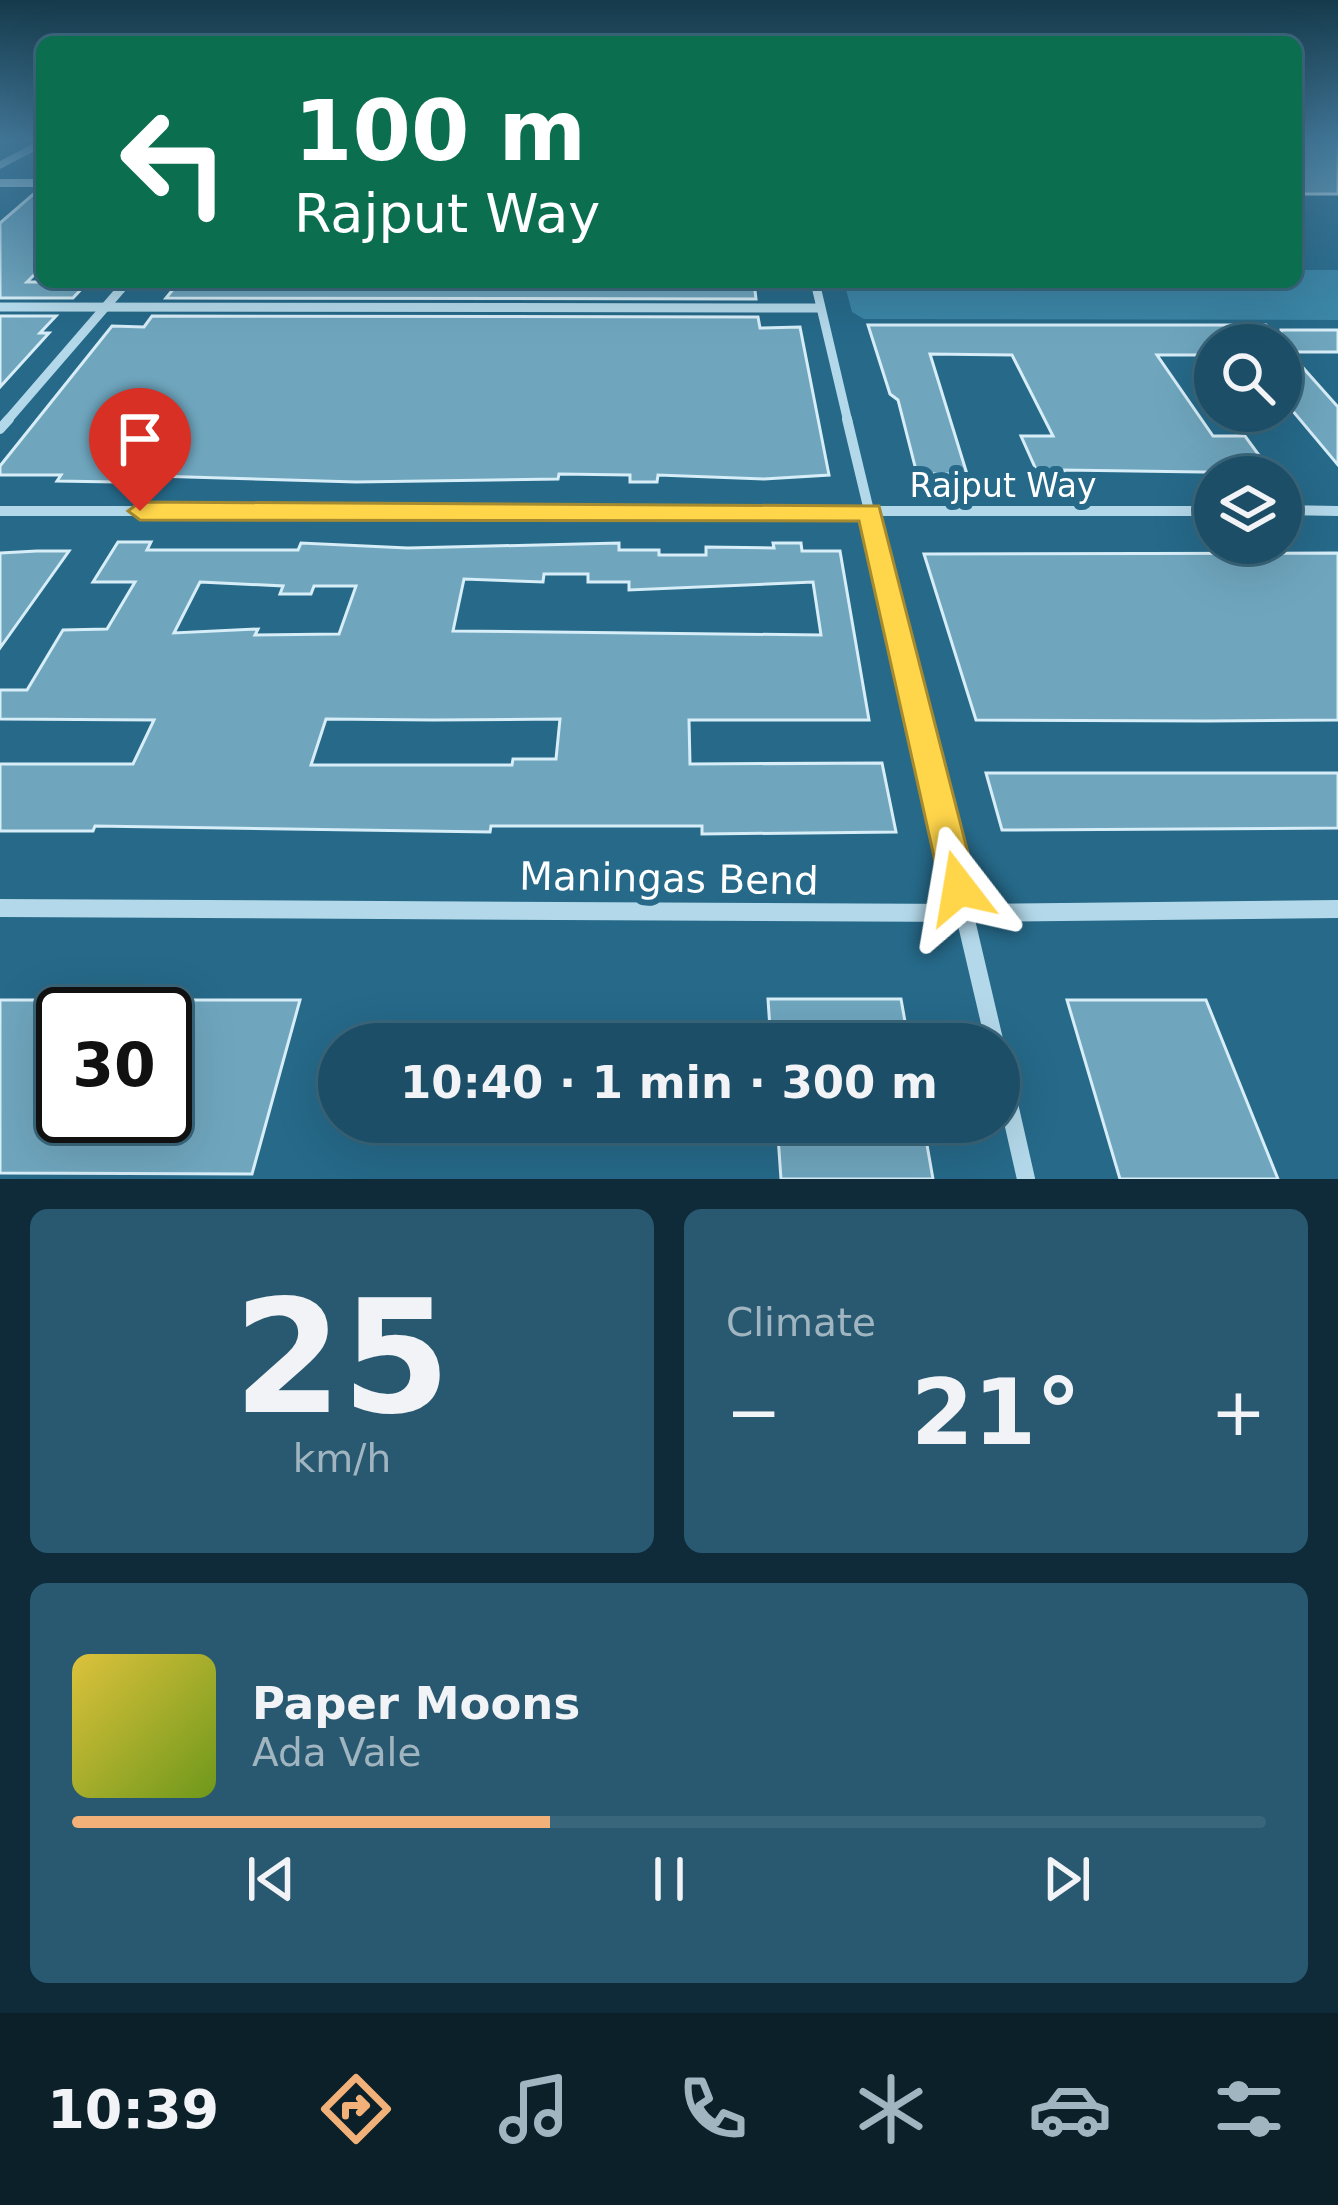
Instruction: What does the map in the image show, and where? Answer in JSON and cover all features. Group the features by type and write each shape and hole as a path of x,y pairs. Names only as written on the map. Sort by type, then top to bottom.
{"street":[{"path":"0,429 122,288"},
{"path":"816,288 990,1023"},
{"path":"0,307 820,308"},
{"path":"1302,510 1338,511"},
{"name":"Rajput Way","path":"0,511 1194,511"},
{"name":"Maningas Bend","path":"0,908 966,914 1338,909"},
{"path":"1018,1143 1026,1179"}],"shaded area":[{"path":"1302,270 1338,270 1338,320 864,319 852,312 846,288 1302,288"}],"building":[{"path":"36,194 36,273 27,282 36,282 36,288 82,288 73,298 0,298 0,223"},
{"path":"174,288 755,288 756,299 166,298"},
{"path":"0,316 56,316 40,333 49,333 0,387"},
{"path":"152,316 758,317 760,328 800,327 829,475 764,479 658,475 657,482 630,482 630,475 559,474 558,479 356,482 120,475 116,482 57,481 61,475 0,475 0,466 112,326 144,327"},
{"path":"868,325 1194,325 1194,355 1157,355 1194,409 1194,432 1245,436 1260,456 1194,456 1194,472 1063,470 1065,474 1038,474 1021,436 1053,436 1012,355 930,354 967,474 917,474 898,400 890,394"},
{"path":"1302,330 1338,330 1338,352 1302,352"},
{"path":"1302,367 1338,407 1338,465 1302,422"},
{"path":"118,542 151,542 147,550 298,550 301,543 408,548 619,543 619,550 706,555 706,547 774,548 773,543 801,543 802,551 840,551 869,720 689,720 690,764 882,763 896,832 702,834 702,826 491,826 490,832 95,826 93,831 0,831 0,764 133,764 154,720 0,719 0,690 27,690 63,630 107,629 135,582 93,582","holes":["544,574 588,574 588,582 629,582 629,590 813,582 821,635 453,631 464,579 543,582","200,582 283,586 280,594 311,594 314,586 356,586 339,634 255,635 258,629 174,633","326,719 560,719 556,759 513,759 512,765 311,765"]},
{"path":"69,551 0,648 0,553"},
{"path":"1194,553 1194,564 1302,564 1302,553 1338,553 1338,720 976,720 924,554"},
{"path":"986,773 1338,773 1338,828 1002,830"},
{"path":"768,999 901,999 905,1023 770,1023"},
{"path":"0,1000 36,1000 36,1143 192,1143 192,1000 300,1000 252,1174 0,1173"},
{"path":"1067,1000 1206,1000 1278,1179 1120,1179"},
{"path":"778,1143 927,1143 933,1179 781,1179"}],"route":[{"path":"140,511 870,512 959,888"}]}
